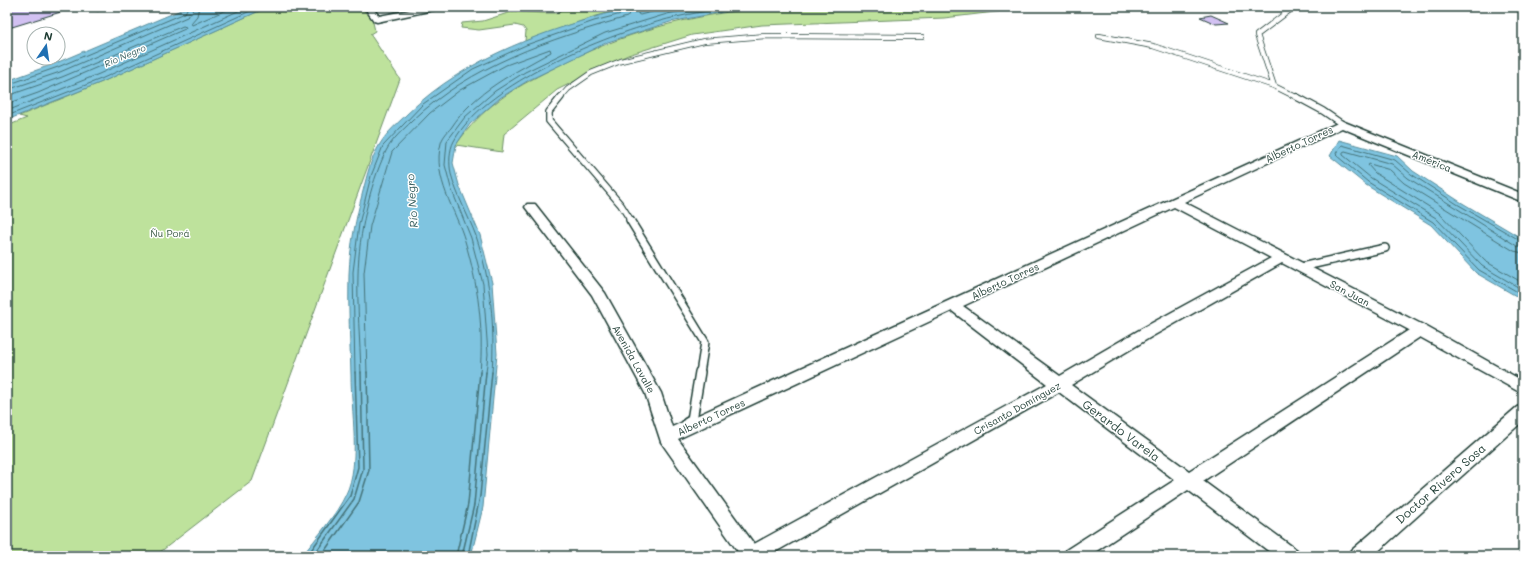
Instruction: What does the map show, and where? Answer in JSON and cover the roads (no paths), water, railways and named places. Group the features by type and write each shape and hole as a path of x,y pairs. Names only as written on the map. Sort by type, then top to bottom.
{"street":[{"path":"368,7 377,19 438,7"},
{"name":"Alberto Torres","path":"667,437 1342,124"},
{"name":"América","path":"1342,124 1523,198"},
{"name":"San Juan","path":"1175,202 1420,330 1523,388"},
{"name":"Avenida Lavalle","path":"531,207 598,293 653,393 667,437 752,555"},
{"name":"Crisanto Domínguez","path":"752,555 1060,384 1146,332 1281,258"},
{"name":"Gerardo Varela","path":"953,304 1290,556"},
{"path":"1073,556 1420,330"},
{"name":"Doctor Rivero Sosa","path":"1359,556 1523,411"}],"lane":[{"path":"1274,86 1257,35 1294,7"},
{"path":"667,437 692,420 704,342 621,206 549,121 549,112 568,89 591,73 621,61 704,41 766,36 922,37"},
{"path":"1098,36 1153,46 1274,86 1323,111 1342,124"},
{"path":"1301,267 1385,248"}],"water":[{"name":"Río Negro","path":"188,7 268,7 102,82 7,120 7,81 48,66 66,66 66,59"},
{"name":"Río Negro","path":"630,7 779,7 728,11 670,22 608,42 529,80 500,98 470,124 456,145 453,163 459,185 480,235 492,283 497,354 483,507 471,556 302,556 337,510 351,482 354,436 349,324 350,264 358,211 368,173 377,149 396,124 431,93 456,75 483,60 540,35 600,15"},
{"path":"1339,140 1397,156 1413,171 1459,201 1523,239 1523,300 1476,273 1431,225 1366,185 1330,156"}],"park label":[{"name":"Ñu Porá","path":"170,233"}]}
